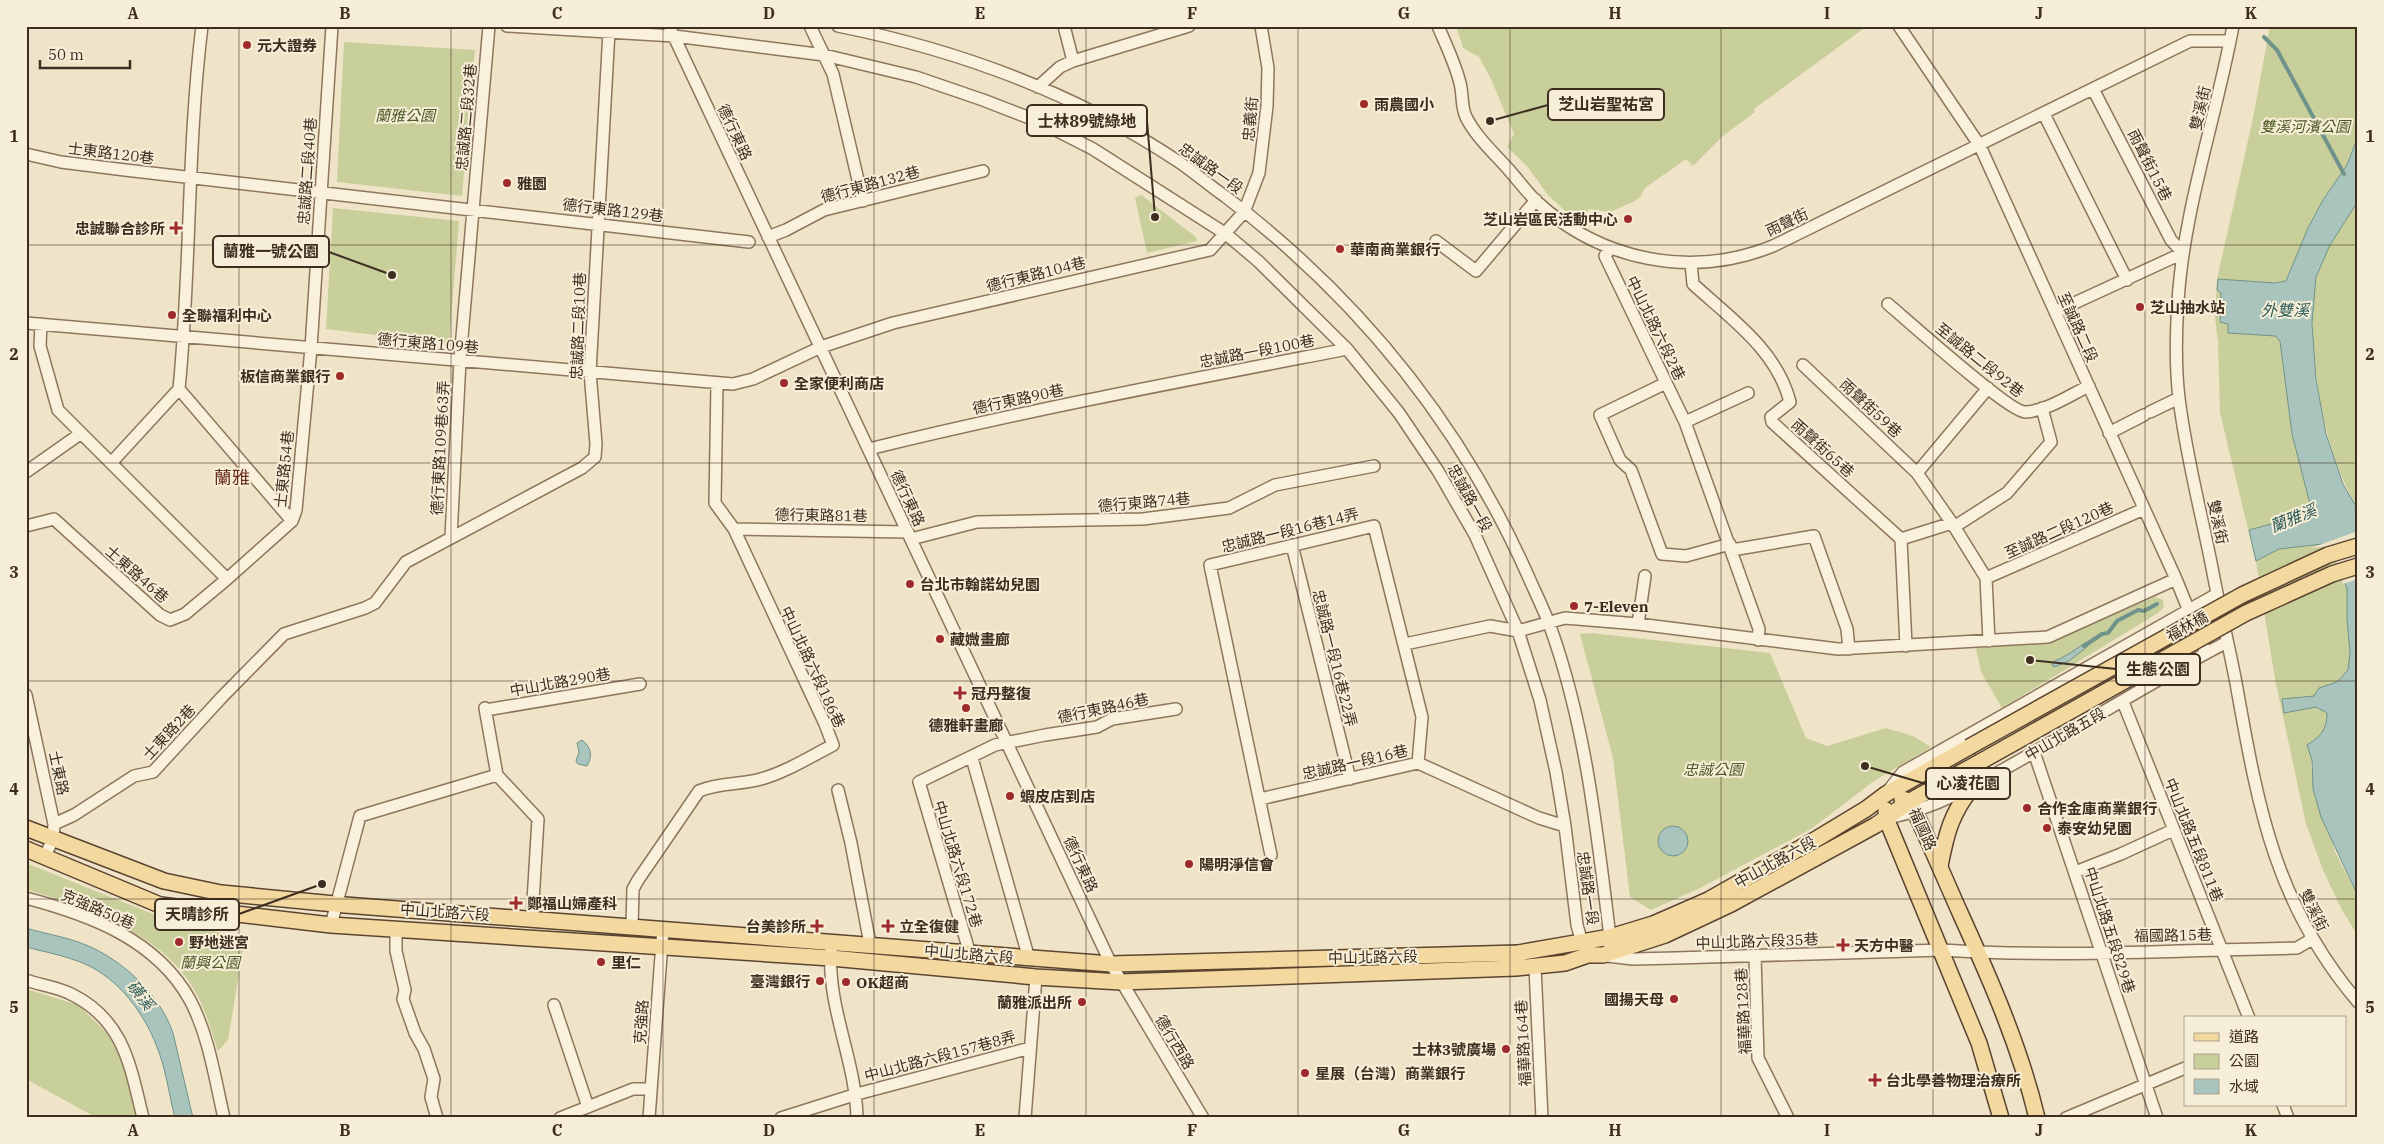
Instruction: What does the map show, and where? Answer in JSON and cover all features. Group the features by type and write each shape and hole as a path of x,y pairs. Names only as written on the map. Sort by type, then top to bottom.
{"main road":[{"name":"福林橋","path":"1886,794 2242,595 2328,555 2358,546"},
{"name":"福林橋","path":"1978,763 2246,614 2332,574 2358,566"},
{"name":"中山北路五段","path":"1886,818 1913,807 1978,763"},
{"path":"1940,866 1948,827 1960,801 1972,788"},
{"name":"福國路","path":"1997,1117 1979,1043 1886,818 1886,794 1913,807 2012,1033 2028,1084 2036,1118"},
{"name":"中山北路六段","path":"26,828 54,832 164,881 221,893 336,904 1112,964 1498,954 1582,943 1610,937 1653,924 1708,900 1818,838 1866,809 1886,794"},
{"name":"中山北路六段","path":"26,849 160,905 331,925 831,958 1036,978 1121,982 1534,968 1565,963 1588,955 1602,955 1664,935 1731,904 1886,818"}],"street":[{"path":"111,463 180,389 185,336 196,72 202,26"},
{"name":"忠誠路二段40巷","path":"311,348 332,26"},
{"name":"忠誠路二段32巷","path":"460,360 489,26"},
{"name":"忠誠路一段","path":"507,26 609,32 671,31 824,55 916,77 1040,122 1093,148 1226,234 1258,261 1346,350 1399,413 1438,471 1475,535 1518,631 1540,700 1556,772 1565,826 1577,925 1582,943 1602,955 1610,937 1586,763 1576,713 1549,624 1508,531 1475,470 1444,422 1398,360 1346,301 1284,244 1179,162 1102,117 1038,87 978,63 924,46 838,26"},
{"path":"810,26 833,74 863,201"},
{"path":"1064,26 1073,60"},
{"path":"1038,87 1060,67 1073,60 1189,26"},
{"name":"忠義街","path":"1244,212 1259,173 1267,106 1268,68 1261,26"},
{"name":"雨聲街","path":"1438,26 1460,84 1464,115 1477,134 1536,200 1581,234 1610,248 1638,257 1691,264 1729,259 1772,246 1980,146 2190,41 2230,41"},
{"path":"1900,29 1913,26"},
{"name":"雙溪街","path":"2233,26 2183,253 2177,329 2179,398 2191,470 2257,793 2272,850 2289,894 2312,939 2334,973 2358,1002"},
{"name":"至誠路二段","path":"1900,29 1980,146 2176,579 2206,653"},
{"name":"德行東路","path":"671,31 1121,982"},
{"name":"忠誠路二段10巷","path":"451,537 582,468 595,457 596,444 590,372 609,32"},
{"name":"雨聲街15巷","path":"2094,89 2171,240 2183,253"},
{"path":"2044,114 2127,280"},
{"name":"士東路120巷","path":"26,154 61,162 320,192"},
{"name":"德行東路132巷","path":"768,237 786,230 824,210 983,171"},
{"path":"320,192 474,211"},
{"path":"1436,241 1476,271 1536,200"},
{"name":"德行東路129巷","path":"474,211 598,223 749,242"},
{"name":"德行東路104巷","path":"821,347 893,324 1210,250 1244,212"},
{"name":"中山北路六段2巷","path":"1610,248 1605,256 1685,422 1760,629 1758,640"},
{"path":"2055,312 2183,253"},
{"name":"雨聲街65巷","path":"1691,264 1693,284 1761,346 1782,380 1790,402 1771,417 1772,422 1901,539"},
{"name":"至誠路二段92巷","path":"1888,304 2013,408 2024,412 2042,408 2089,386"},
{"name":"德行東路109巷","path":"26,323 717,384 733,384 753,379 821,347"},
{"path":"41,324 40,346 58,410 227,579"},
{"name":"士東路54巷","path":"227,579 292,521 296,510 311,348"},
{"name":"忠誠路一段100巷","path":"1174,383 1346,350"},
{"name":"德行東路109巷63弄","path":"451,537 460,360"},
{"name":"雨聲街59巷","path":"1803,365 1917,473 1986,578"},
{"name":"德行東路90巷","path":"869,449 957,427 1174,383"},
{"name":"中山北路六段186巷","path":"632,926 634,889 638,880 699,791 710,786 759,780 774,775 833,745 734,529 715,503 717,384"},
{"path":"1666,384 1600,415 1620,460 1631,470 1662,554 1686,556 1731,547 1814,536 1847,629 1849,649"},
{"path":"1917,473 1988,388"},
{"path":"180,389 292,521"},
{"path":"1685,422 1748,393"},
{"path":"2109,432 2179,398"},
{"path":"1906,646 1901,539 1953,526 2007,493 2051,442 2042,408"},
{"path":"26,472 80,434"},
{"name":"德行東路74巷","path":"910,535 977,522 1143,519 1192,514 1229,508 1275,485 1374,466"},
{"name":"至誠路二段120巷","path":"1986,578 2144,509"},
{"name":"士東路46巷","path":"26,526 54,519 160,615 170,620 185,614 227,579"},
{"name":"忠誠路一段16巷14弄","path":"1260,799 1210,565 1374,526 1422,716 1418,763"},
{"name":"德行東路81巷","path":"734,529 910,535"},
{"name":"士東路2巷","path":"54,832 74,816 134,776 153,772 222,696 284,634 370,606 375,603 406,562 451,537"},
{"name":"忠誠路一段16巷22弄","path":"1292,546 1350,779"},
{"path":"1638,624 1645,576"},
{"path":"1986,578 1989,640"},
{"path":"1405,644 1490,626 1518,631 1549,624 1565,618 1638,624 1758,640 1849,649 2048,637 2176,579"},
{"path":"1886,794 1903,772 2217,594"},
{"name":"中山北路五段","path":"1913,807 1972,788 2226,642"},
{"name":"中山北路290巷","path":"497,775 485,709 640,684"},
{"name":"士東路","path":"26,695 54,832"},
{"name":"中山北路五段811巷","path":"2123,702 2173,830 2223,949 2247,1016"},
{"name":"德行東路46巷","path":"919,782 995,746 1097,728 1112,720 1176,709"},
{"name":"中山北路五段829巷","path":"2034,752 2076,872 2157,1118"},
{"path":"972,758 1029,959"},
{"name":"忠誠路一段16巷","path":"1260,799 1418,763 1539,818 1565,826"},
{"path":"331,925 360,816 497,775 538,819 532,918"},
{"name":"中山北路六段172巷","path":"919,782 970,954"},
{"path":"838,790 851,843 870,944"},
{"path":"1260,799 1271,855"},
{"path":"2076,872 2122,854 2173,830"},
{"path":"45,856 54,832"},
{"name":"克強路50巷","path":"26,898 92,920 126,935 152,953 173,976 190,1000 201,1028 224,1118"},
{"path":"396,929 396,951 405,990 403,999 434,1079 431,1097 437,1118"},
{"name":"克強路","path":"649,1118 663,929"},
{"name":"福國路15巷","path":"1942,950 1978,952 2102,952 2297,948 2312,939"},
{"path":"832,941 830,976 857,1094 857,1118"},
{"name":"中山北路六段35巷","path":"1602,955 1633,958 1942,950"},
{"name":"福華路128巷","path":"1755,956 1758,1058 1788,1118"},
{"name":"福華路164巷","path":"1534,968 1542,1118"},
{"path":"1025,1118 1036,978"},
{"path":"26,980 69,993 89,1004 109,1023 128,1056 143,1118"},
{"name":"德行西路","path":"1121,982 1203,1118"},
{"path":"554,1005 587,1111"},
{"name":"中山北路六段157巷8弄","path":"781,1118 857,1094 1030,1048"},
{"path":"2066,1118 2184,1068"},
{"path":"560,1118 587,1111 632,1089 651,1089"},
{"path":"2283,1106 2288,1118"}],"green space":[{"path":"1456,26 1867,26 1754,109 1755,112 1723,136 1693,166 1686,159 1645,188 1641,196 1633,202 1610,212 1589,209 1579,224 1548,195 1527,166 1507,147 1514,134 1491,79 1479,57 1463,48"},
{"name":"雙溪河濱公園","path":"2270,26 2358,26 2358,136 2347,165 2323,200 2308,228 2286,281 2221,292 2220,322 2275,336 2280,341 2292,434 2310,504 2307,512 2297,517 2249,530 2256,561 2279,549 2332,543 2347,589 2350,653 2348,670 2337,682 2319,688 2314,696 2282,699 2284,713 2316,707 2327,713 2326,724 2322,732 2307,745 2312,760 2311,768 2335,852 2358,896 2358,936 2342,910 2323,870 2306,824 2275,679 2256,562 2220,413 2218,342 2215,318 2217,279 2253,118"},
{"name":"蘭雅公園","path":"344,42 475,50 462,196 337,182"},
{"path":"1141,195 1196,237 1197,241 1147,253 1135,198"},
{"path":"2358,201 2358,510 2332,451 2322,410 2318,389 2312,312 2313,295 2319,268 2334,238"},
{"path":"333,208 459,221 449,344 326,329"},
{"path":"2155,597 2163,600 2164,607 2158,613 2002,708 1981,672 1976,648 2050,641"},
{"name":"忠誠公園","path":"1591,633 1770,653 1806,738 1827,746 1886,728 1913,736 1931,747 1874,781 1811,829 1700,888 1651,910 1630,897 1613,758 1580,634"},
{"name":"蘭興公園","path":"26,863 178,924 245,938 228,1040 218,1051 199,998 181,970 143,938 121,925 73,905 26,889"},
{"path":"26,989 78,1005 107,1033 123,1058 136,1118 97,1118 26,1079"}],"water":[{"name":"外雙溪","path":"2358,136 2358,201 2330,245 2316,277 2312,323 2316,379 2326,434 2343,484 2358,510 2358,896 2321,817 2313,789 2312,760 2307,745 2322,732 2326,724 2327,713 2316,707 2284,713 2282,699 2314,696 2319,688 2337,682 2348,670 2350,653 2347,589 2332,543 2279,549 2256,561 2249,530 2297,517 2307,512 2310,504 2292,434 2280,341 2275,336 2228,333 2228,324 2220,322 2221,293 2217,290 2218,279 2275,283 2286,281 2308,228 2323,200 2347,165"},
{"path":"2086,642 2088,646 2069,661 2054,667 2052,665 2053,662"},
{"path":"582,740 590,752 587,766 578,764 576,761 579,752 577,743"},
{"path":"1673,826 1684,830 1688,841 1684,852 1673,856 1662,852 1658,841 1662,830"},
{"name":"磺溪","path":"26,928 71,940 100,952 126,969 150,992 167,1019 173,1033 193,1118 175,1118 157,1047 152,1034 129,998 109,979 85,964 63,956 26,947"}],"pier":[{"path":"2358,531 2358,579 2343,584 2331,546 2311,548"}],"waterway":[{"path":"2264,37 2277,50 2344,174"},
{"path":"2084,646 2102,634 2108,633 2117,621 2138,610 2144,611 2157,604"}],"place":[{"name":"元大證券","path":"247,45"},
{"name":"雨農國小","path":"1364,104"},
{"name":"芝山岩聖祐宮","path":"1490,121"},
{"name":"雅園","path":"507,183"},
{"name":"士林89號綠地","path":"1155,217"},
{"name":"芝山岩區民活動中心","path":"1628,219"},
{"name":"忠誠聯合診所","path":"176,228"},
{"name":"華南商業銀行","path":"1340,249"},
{"name":"蘭雅一號公園","path":"392,275"},
{"name":"芝山抽水站","path":"2140,307"},
{"name":"全聯福利中心","path":"172,315"},
{"name":"板信商業銀行","path":"340,376"},
{"name":"全家便利商店","path":"784,383"},
{"name":"台北市翰諾幼兒園","path":"910,584"},
{"name":"7-Eleven","path":"1574,606"},
{"name":"藏媺畫廊","path":"940,639"},
{"name":"生態公園","path":"2030,660"},
{"name":"冠丹整復","path":"960,693"},
{"name":"德雅軒畫廊","path":"966,708"},
{"name":"心凌花園","path":"1865,766"},
{"name":"蝦皮店到店","path":"1010,796"},
{"name":"合作金庫商業銀行","path":"2027,808"},
{"name":"泰安幼兒園","path":"2047,828"},
{"name":"陽明淨信會","path":"1189,864"},
{"name":"天晴診所","path":"322,884"},
{"name":"鄭福山婦產科","path":"516,903"},
{"name":"台美診所","path":"817,926"},
{"name":"立全復健","path":"888,926"},
{"name":"野地迷宮","path":"179,942"},
{"name":"天方中醫","path":"1843,945"},
{"name":"里仁","path":"601,962"},
{"name":"臺灣銀行","path":"820,981"},
{"name":"OK超商","path":"846,982"},
{"name":"國揚天母","path":"1674,999"},
{"name":"蘭雅派出所","path":"1082,1002"},
{"name":"士林3號廣場","path":"1506,1049"},
{"name":"星展（台灣）商業銀行","path":"1305,1073"},
{"name":"台北學善物理治療所","path":"1875,1080"}],"district":[{"name":"蘭雅","path":"232,477"}],"water label":[{"name":"蘭雅溪","path":"2293,518"}]}
